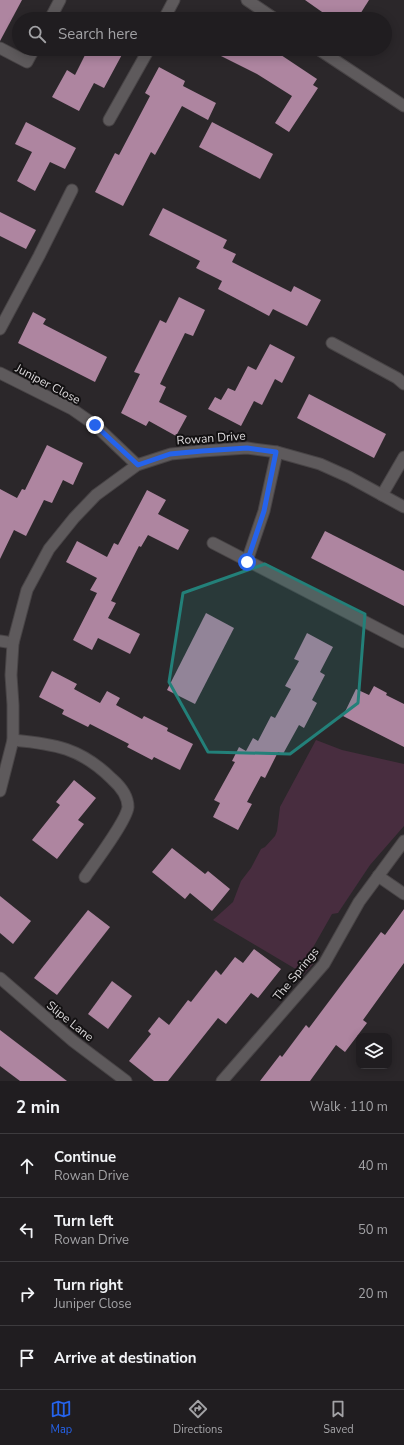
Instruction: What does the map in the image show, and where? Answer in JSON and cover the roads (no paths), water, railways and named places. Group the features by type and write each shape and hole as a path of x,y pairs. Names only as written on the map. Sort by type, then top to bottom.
{"street":[{"path":"54,12 60,0"},
{"path":"168,12 174,0"},
{"path":"248,0 265,12"},
{"path":"0,48 12,54"},
{"path":"15,56 27,62 30,56"},
{"path":"109,120 145,56"},
{"path":"329,56 404,106"},
{"path":"0,329 72,190"},
{"path":"332,343 397,378 404,384"},
{"name":"Juniper Close","path":"0,373 72,409 95,425 138,465"},
{"name":"Rowan Drive","path":"0,790 13,740 11,674 13,643 27,590 49,549 74,518 96,495 138,465 170,454 247,448 276,452 320,464 349,477 404,507"},
{"path":"247,562 264,511 276,452"},
{"path":"382,495 404,457"},
{"path":"213,543 247,562 404,642"},
{"path":"0,641 13,643"},
{"path":"13,740 63,747 75,752 97,765 124,791 128,808 118,828 85,877"},
{"name":"The Springs","path":"222,1081 324,964 359,902 404,841"},
{"path":"378,876 404,894"},
{"name":"Slipe Lane","path":"0,978 72,1040 126,1081"}]}
